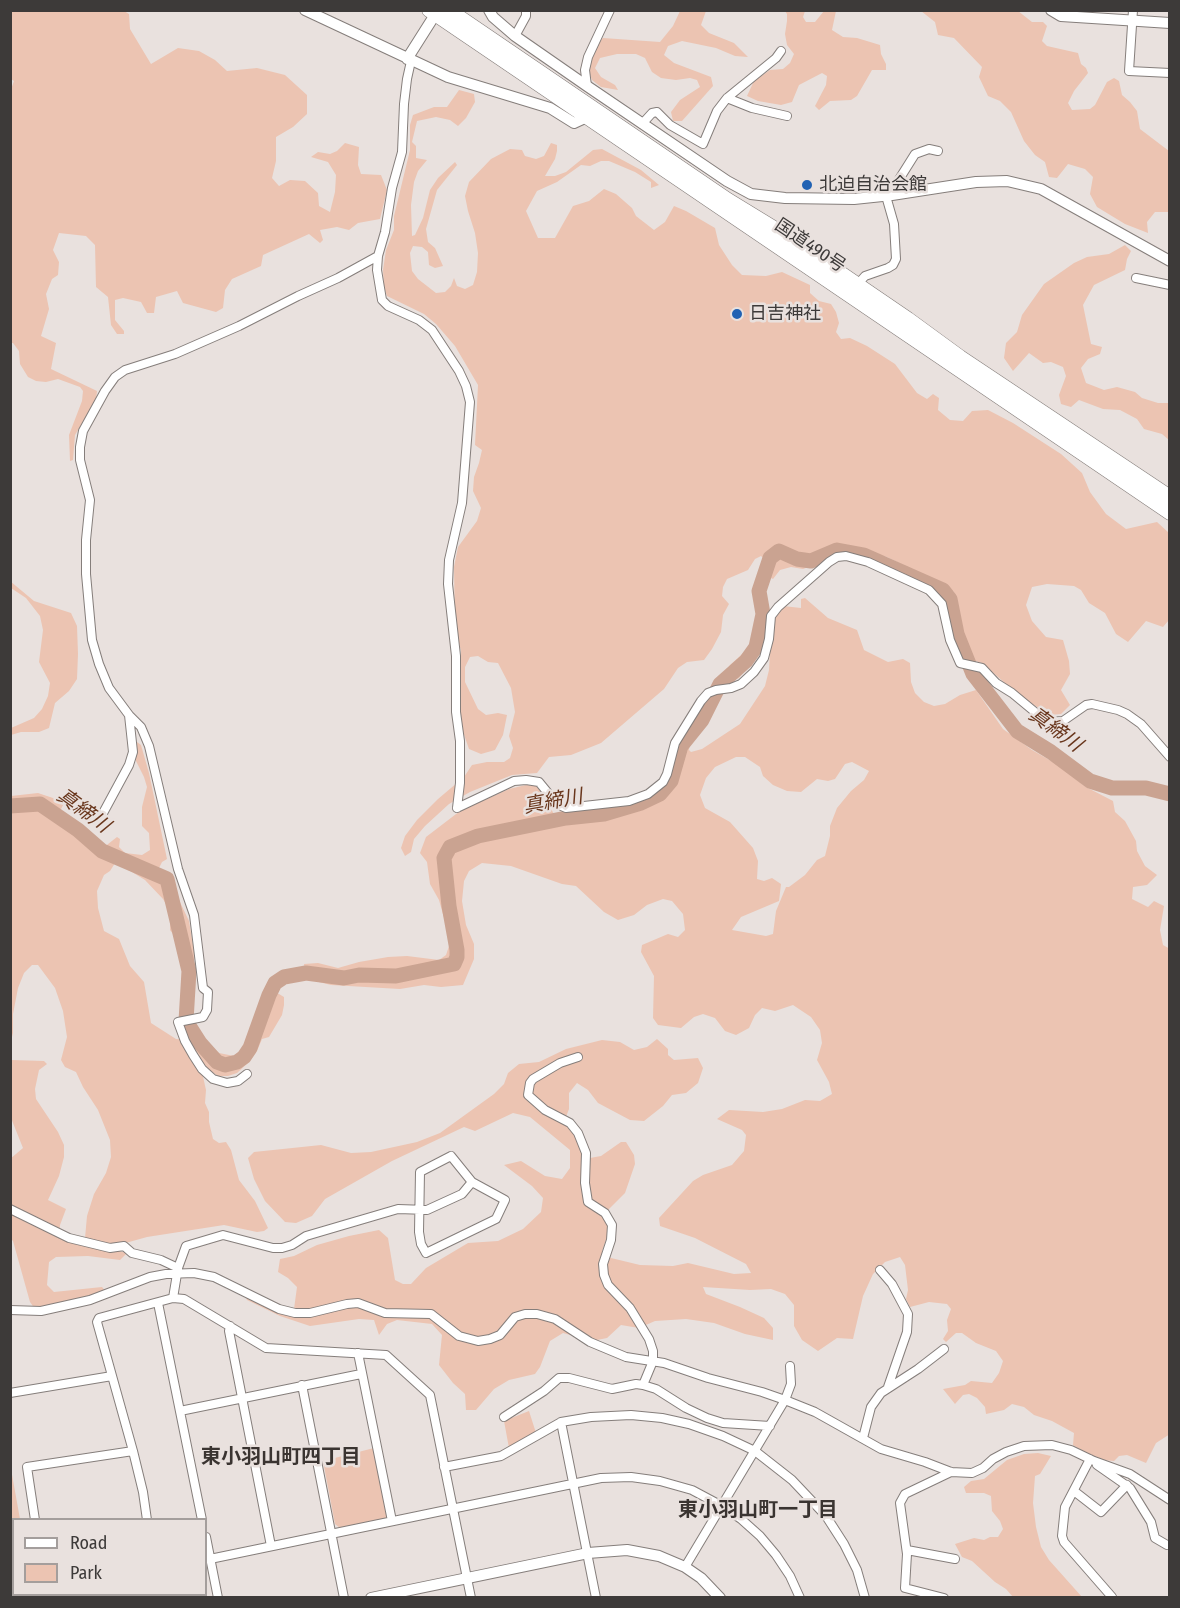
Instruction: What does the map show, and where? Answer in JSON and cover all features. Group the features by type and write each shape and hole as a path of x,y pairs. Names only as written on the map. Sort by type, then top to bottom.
{"highway":[{"name":"国道490号","path":"449,10 728,200 782,233 853,289 1170,513"},
{"name":"国道490号","path":"434,12 587,117 960,357 1170,497"}],"street":[{"path":"305,10 409,60 469,85 550,108 574,123 587,117"},
{"path":"489,10 515,36 727,181 751,194 817,200 889,196 995,180 1019,183 1041,189 1170,261"},
{"path":"515,36 526,16 526,10"},
{"path":"602,25 605,10"},
{"path":"588,87 585,70 588,57 610,10"},
{"path":"1051,10 1061,16 1132,16 1170,23"},
{"path":"434,12 409,60 402,152 378,256 377,270 382,300 388,306 419,320 432,330 459,370 470,402 462,503 449,560 448,584 456,656 456,712 460,741 460,783 457,808 500,786 526,780 539,782 557,804 566,808 601,806 639,798 663,782 675,743 701,700 708,693 741,684 754,672 764,658 769,639 771,616 778,607 837,557 846,556 868,562 929,590 942,604 950,640 960,663 982,668 996,683 1047,722 1063,721 1077,710 1092,704 1127,714 1151,734 1170,757"},
{"path":"1132,16 1129,71 1170,73"},
{"path":"642,124 652,113 657,112 670,125 703,144 726,98 776,58 781,51"},
{"path":"726,98 752,108 787,116"},
{"path":"853,289 873,272 893,265 896,260 894,224 889,196 915,154 929,149 938,151"},
{"path":"248,1074 238,1081 227,1083 213,1079 202,1069 193,1055 178,1022 203,1017 207,1010 207,992 203,988 194,915 178,869 149,746 141,727 109,688 92,640 86,540 90,500 80,460 80,447 83,431 93,412 115,377 124,370 175,354 238,326 378,256"},
{"path":"1136,278 1170,285"},
{"path":"102,815 129,765 133,752 129,715"},
{"path":"578,1057 560,1063 533,1079 528,1095 545,1110 570,1123 578,1133 586,1153 585,1183 588,1202 605,1213 612,1225 611,1240 603,1264 604,1275 609,1285 630,1308 650,1338 653,1361 643,1385"},
{"path":"451,1156 472,1182 505,1200 496,1219 426,1253 421,1244 419,1232 420,1210 420,1172 451,1156"},
{"path":"173,1298 186,1246 223,1235 273,1248 282,1248 306,1236 398,1209 427,1210 462,1194 472,1182"},
{"path":"10,1209 69,1238 110,1248 124,1246 132,1253 161,1260 178,1271"},
{"path":"880,1270 892,1284 908,1314 907,1332 888,1387"},
{"path":"10,1310 41,1311 90,1300 150,1277 178,1271 214,1276 266,1303 295,1313 310,1313 347,1304 358,1304 385,1313 431,1314 459,1336 478,1341 490,1340 500,1335 515,1317 537,1314 555,1319 590,1342 626,1357 653,1361 785,1400 815,1412 881,1449 925,1462 951,1473 972,1473 1006,1452 1039,1444 1052,1445 1071,1450 1130,1474 1158,1490 1170,1500"},
{"path":"147,1518 133,1451 97,1322 99,1318 173,1298 184,1299 266,1348 386,1355 430,1395 471,1598"},
{"path":"158,1303 202,1518"},
{"path":"230,1326 271,1546"},
{"path":"863,1438 871,1407 876,1398 888,1387 918,1369 944,1349"},
{"path":"358,1353 392,1521"},
{"path":"685,1567 785,1400 791,1384 790,1366"},
{"path":"180,1411 361,1374"},
{"path":"10,1393 112,1376"},
{"path":"504,1417 560,1378 569,1378 612,1389 636,1384 643,1385 656,1389 707,1418 723,1423 770,1426"},
{"path":"302,1385 344,1598"},
{"path":"444,1467 501,1456 561,1422 591,1416 632,1415 662,1418 723,1436 755,1452 792,1480 826,1516 857,1570 865,1598"},
{"path":"561,1422 597,1598"},
{"path":"35,1518 27,1467 133,1451"},
{"path":"1090,1459 1126,1485 1149,1517 1155,1538 1167,1545"},
{"path":"1090,1459 1065,1507 1061,1529 1064,1542 1112,1597"},
{"path":"944,1598 905,1588 907,1550 900,1507 905,1494 951,1473"},
{"path":"210,1559 602,1478 621,1478 660,1482 692,1490 722,1506 760,1536 790,1576 800,1598"},
{"path":"1074,1491 1101,1512 1126,1485"},
{"path":"207,1542 218,1598"},
{"path":"371,1598 588,1553 627,1550 659,1556 685,1567 701,1578 720,1598"},
{"path":"907,1550 955,1559"}],"green space":[{"path":"11,11 124,11 129,14 130,29 151,64 178,48 199,51 215,60 227,71 257,68 285,75 307,95 307,114 293,127 276,137 276,161 272,178 279,186 290,180 305,181 318,193 319,206 330,212 336,175 328,162 311,157 318,152 330,154 345,143 359,147 358,165 361,174 381,175 387,190 380,219 358,223 349,230 337,227 320,230 323,240 320,243 309,234 263,255 261,266 232,279 225,290 223,308 216,312 183,303 177,291 156,297 154,313 147,313 141,302 123,298 115,300 115,320 124,334 117,334 111,325 108,297 96,287 95,245 86,236 59,233 53,250 59,262 58,275 52,279 46,294 49,309 41,336 56,343 51,369 97,391 96,400 75,435 73,460 70,461 69,435 82,401 83,391 80,387 58,379 46,382 28,377 20,364 19,351 11,343 10,92 14,81 11,79"},
{"path":"680,11 706,11 701,25 709,33 734,43 748,57 735,56 716,48 682,41 668,46 664,55 674,63 711,77 713,86 682,121 673,121 671,112 680,100 700,87 697,80 661,78 652,72 645,58 636,54 617,54 600,58 595,68 601,77 615,85 618,90 601,87 592,80 588,69 597,44 603,38 660,42 673,26"},
{"path":"785,11 805,11 803,17 806,22 815,22 824,11 836,11 832,30 843,37 857,38 880,45 886,70 872,70 857,96 851,100 830,101 819,110 815,106 826,85 827,76 822,73 799,85 792,102 781,105 758,101 747,96 754,81 770,70 783,69 790,63 794,54 787,45 785,34 787,14"},
{"path":"921,11 1018,11 1032,22 1043,22 1047,26 1042,41 1047,46 1078,53 1081,64 1088,73 1068,103 1072,110 1090,109 1095,105 1107,82 1114,78 1119,81 1122,95 1137,111 1140,129 1169,151 1169,212 1155,212 1147,222 1148,233 1125,224 1097,207 1090,194 1093,177 1085,169 1068,164 1057,178 1049,177 1045,162 1035,155 1024,141 1011,112 1000,101 988,96 979,77 982,67 954,38 938,35 935,22"},
{"path":"459,90 474,94 475,102 466,118 458,126 450,120 436,117 417,121 412,142 416,146 416,158 427,160 418,171 414,182 411,205 412,236 415,235 423,218 430,190 438,178 455,162 457,165 437,190 426,229 428,242 435,248 443,266 435,268 429,265 428,252 422,247 413,246 410,253 412,271 418,279 436,293 445,292 451,286 454,278 457,286 465,289 473,285 477,272 478,253 465,196 469,182 491,159 510,149 522,150 525,156 536,159 544,156 551,143 557,145 557,151 545,176 555,176 566,172 593,150 602,149 641,170 659,185 651,188 651,182 609,161 601,161 590,166 581,165 557,182 537,191 526,211 538,238 555,238 573,206 589,201 604,189 616,194 632,208 636,216 654,230 665,222 674,206 715,228 719,245 732,265 742,275 766,276 782,272 810,285 810,293 819,301 831,304 836,312 839,323 836,332 841,339 850,338 895,364 917,393 927,399 933,394 939,398 938,410 950,420 963,421 972,411 988,410 1061,454 1082,473 1090,492 1106,514 1126,529 1157,522 1169,533 1169,620 1163,627 1146,621 1128,642 1116,634 1105,613 1089,603 1081,590 1074,586 1047,584 1032,587 1026,605 1032,621 1046,637 1063,640 1069,661 1070,674 1061,690 1070,705 1061,714 1050,715 1021,697 982,663 972,660 966,645 954,592 934,580 887,557 844,546 826,550 814,565 803,569 791,567 780,570 773,579 767,576 770,565 761,556 755,559 748,570 727,579 722,596 729,604 723,615 721,632 704,660 687,662 678,668 664,689 601,743 571,755 549,757 537,773 512,775 470,792 449,804 414,839 411,852 405,856 401,848 405,836 438,799 464,777 472,765 504,762 510,758 513,748 509,736 515,712 511,688 498,663 488,662 478,656 470,657 465,667 465,682 478,709 486,715 498,713 507,715 503,735 495,750 481,754 469,749 461,726 461,651 455,628 454,567 458,547 477,521 481,508 473,491 474,477 482,450 475,445 478,385 455,346 436,324 424,314 387,296 384,287 383,270 386,250 394,230 394,216 410,150 410,125 413,115 434,107 447,107"},
{"path":"1125,245 1131,251 1125,270 1094,285 1083,305 1091,344 1102,347 1100,354 1088,359 1081,368 1086,383 1104,390 1117,387 1135,392 1142,398 1158,403 1169,403 1169,440 1162,434 1144,429 1137,419 1120,410 1103,409 1079,400 1071,407 1061,404 1059,395 1066,376 1063,367 1051,362 1043,363 1029,353 1013,371 1004,358 1006,343 1017,332 1022,315 1044,284 1074,263 1087,257 1109,254"},
{"path":"10,581 34,601 71,613 77,626 78,654 77,679 69,691 55,703 49,728 39,732 21,732 11,735 11,728 34,718 42,709 48,696 50,683 39,662 43,630 40,616 26,598 11,588"},
{"path":"805,598 828,618 857,630 864,650 888,662 903,659 910,663 911,682 915,693 924,702 934,706 945,704 960,695 976,690 1003,729 1032,750 1060,766 1086,787 1113,801 1115,812 1125,821 1136,841 1137,851 1145,866 1157,875 1147,885 1133,887 1132,899 1148,907 1154,901 1164,906 1160,930 1163,945 1170,949 1170,1434 1156,1443 1146,1463 1127,1455 1119,1456 1114,1461 1103,1460 1088,1454 1073,1445 1074,1433 1052,1421 1034,1415 1024,1407 1012,1404 1004,1410 986,1414 985,1407 977,1398 969,1394 963,1395 955,1404 943,1389 965,1385 971,1381 992,1383 1003,1361 996,1351 976,1343 962,1333 956,1333 946,1342 943,1339 948,1331 947,1320 951,1309 947,1304 929,1302 910,1307 906,1299 908,1290 905,1265 900,1257 885,1262 873,1274 863,1296 853,1339 837,1338 818,1351 802,1340 794,1326 794,1305 785,1294 771,1289 703,1287 706,1294 764,1318 773,1328 773,1340 745,1334 714,1323 686,1319 655,1321 639,1328 621,1325 607,1338 592,1341 563,1333 550,1341 535,1374 509,1380 494,1389 476,1410 466,1410 465,1394 439,1365 442,1335 432,1324 397,1320 387,1324 379,1335 374,1320 359,1319 310,1326 280,1316 247,1300 245,1295 294,1309 297,1287 278,1272 280,1259 294,1256 317,1245 379,1230 388,1238 395,1280 403,1284 411,1284 426,1268 468,1243 498,1241 523,1229 541,1212 543,1198 532,1186 504,1165 521,1161 545,1176 562,1179 570,1168 570,1150 530,1117 513,1113 475,1131 464,1127 392,1161 325,1199 312,1216 296,1223 285,1222 265,1201 254,1179 248,1158 254,1152 321,1145 351,1153 371,1152 417,1142 440,1133 494,1094 504,1084 508,1073 519,1064 539,1062 566,1049 602,1040 620,1042 634,1050 647,1047 657,1039 668,1049 668,1055 674,1060 698,1058 703,1068 698,1083 686,1093 672,1095 663,1106 644,1121 630,1120 598,1103 588,1090 577,1083 569,1093 569,1109 564,1122 578,1138 590,1158 601,1156 621,1142 626,1142 634,1155 635,1164 625,1193 603,1215 608,1222 608,1234 602,1251 611,1258 640,1265 673,1266 688,1263 734,1274 751,1273 746,1264 695,1238 660,1226 659,1218 693,1181 732,1165 744,1151 746,1135 742,1130 717,1119 729,1110 763,1112 782,1109 805,1100 820,1101 832,1094 829,1082 817,1060 822,1043 820,1030 811,1017 793,1005 775,1011 762,1008 755,1015 749,1028 736,1035 725,1031 715,1018 703,1014 694,1017 681,1028 658,1025 653,1018 654,976 641,952 642,945 668,934 678,937 685,930 683,914 672,901 663,899 647,905 634,915 618,920 604,912 576,886 562,884 511,866 482,863 469,871 464,881 462,901 466,925 474,944 474,959 463,985 441,987 424,985 400,989 331,985 307,979 304,964 318,963 338,968 388,957 407,956 439,960 446,955 449,946 448,932 439,900 430,884 427,862 420,853 426,837 460,811 509,789 526,785 536,786 550,802 554,814 563,815 613,808 641,807 666,794 682,766 680,741 712,693 723,693 709,718 690,743 691,752 702,749 740,724 765,686 770,653 763,648 739,678 727,683 722,679 730,665 749,648 756,628 767,611 783,606 801,608 801,599","holes":["736,757 745,757 760,767 763,776 773,785 787,791 801,792 817,779 828,781 835,779 845,764 852,762 869,771 864,780 837,808 830,826 825,856 817,860 805,875 786,887 776,911 773,934 766,936 732,930 741,917 779,901 781,884 772,878 764,881 757,879 758,861 753,848 730,822 705,808 700,795 706,778 715,767"]},
{"path":"137,742 141,745 149,773 167,859 159,868 168,877 189,921 195,957 193,964 184,963 177,939 170,930 170,911 163,899 145,880 119,864 117,860 110,871 104,875 97,891 98,908 104,931 119,939 130,966 144,982 151,1023 176,1039 190,1040 196,1033 219,1053 234,1056 245,1046 274,991 284,997 282,1015 269,1037 262,1039 249,1062 237,1073 218,1076 208,1069 202,1072 206,1090 205,1103 209,1112 213,1139 219,1143 226,1142 231,1150 239,1180 255,1201 268,1228 264,1231 257,1232 224,1225 108,1245 85,1238 87,1216 94,1194 106,1173 111,1157 110,1140 98,1110 76,1072 65,1067 61,1060 67,1037 63,1011 55,988 38,965 32,965 24,973 18,988 11,1041 11,796 38,793 59,800 66,799 60,811 75,831 103,848 117,837 120,839 119,847 125,853 142,855 150,850 149,833 142,826 142,807 147,787 135,759"},
{"path":"11,1060 44,1061 47,1064 39,1070 35,1089 36,1099 64,1145 64,1157 59,1176 48,1200 66,1209 60,1225 59,1237 127,1253 120,1260 88,1256 56,1257 49,1262 47,1285 54,1292 102,1287 106,1292 35,1309 30,1302 11,1239 10,1159 23,1148 11,1118"},
{"path":"529,1411 536,1433 509,1448 504,1421"},
{"path":"374,1448 389,1519 340,1528 335,1524 323,1461"},
{"path":"1038,1453 1051,1456 1040,1474 1035,1476 1033,1503 1041,1547 1049,1560 1082,1597 1013,1597 972,1561 962,1557 955,1544 974,1538 984,1540 998,1537 1003,1529 992,1511 991,1496 984,1493 966,1493 964,1487 971,1481 984,1479 1007,1460 1024,1454"},
{"path":"11,1469 20,1518 12,1518 12,1596 37,1597 11,1597"}],"waterway":[{"name":"真締川","path":"10,806 40,804 78,830 102,851 167,879 189,971 186,1021 200,1043 217,1062 225,1065 237,1062 244,1057 250,1048 269,995 275,983 284,977 306,973 344,978 359,975 396,976 454,964 457,950 444,858 450,847 478,836 566,818 604,814 641,803 660,794 671,781 681,746 702,720 720,684 746,661 756,647 763,614 759,591 770,558 779,551 797,559 811,561 837,550 864,555 943,590 950,599 957,634 973,674 1017,731 1051,752 1090,781 1112,788 1146,788 1170,794"}],"place":[{"name":"北迫自治会館","path":"807,185"},
{"name":"日吉神社","path":"737,314"}],"district":[{"name":"東小羽山町四丁目","path":"281,1457"},
{"name":"東小羽山町一丁目","path":"758,1510"}]}
